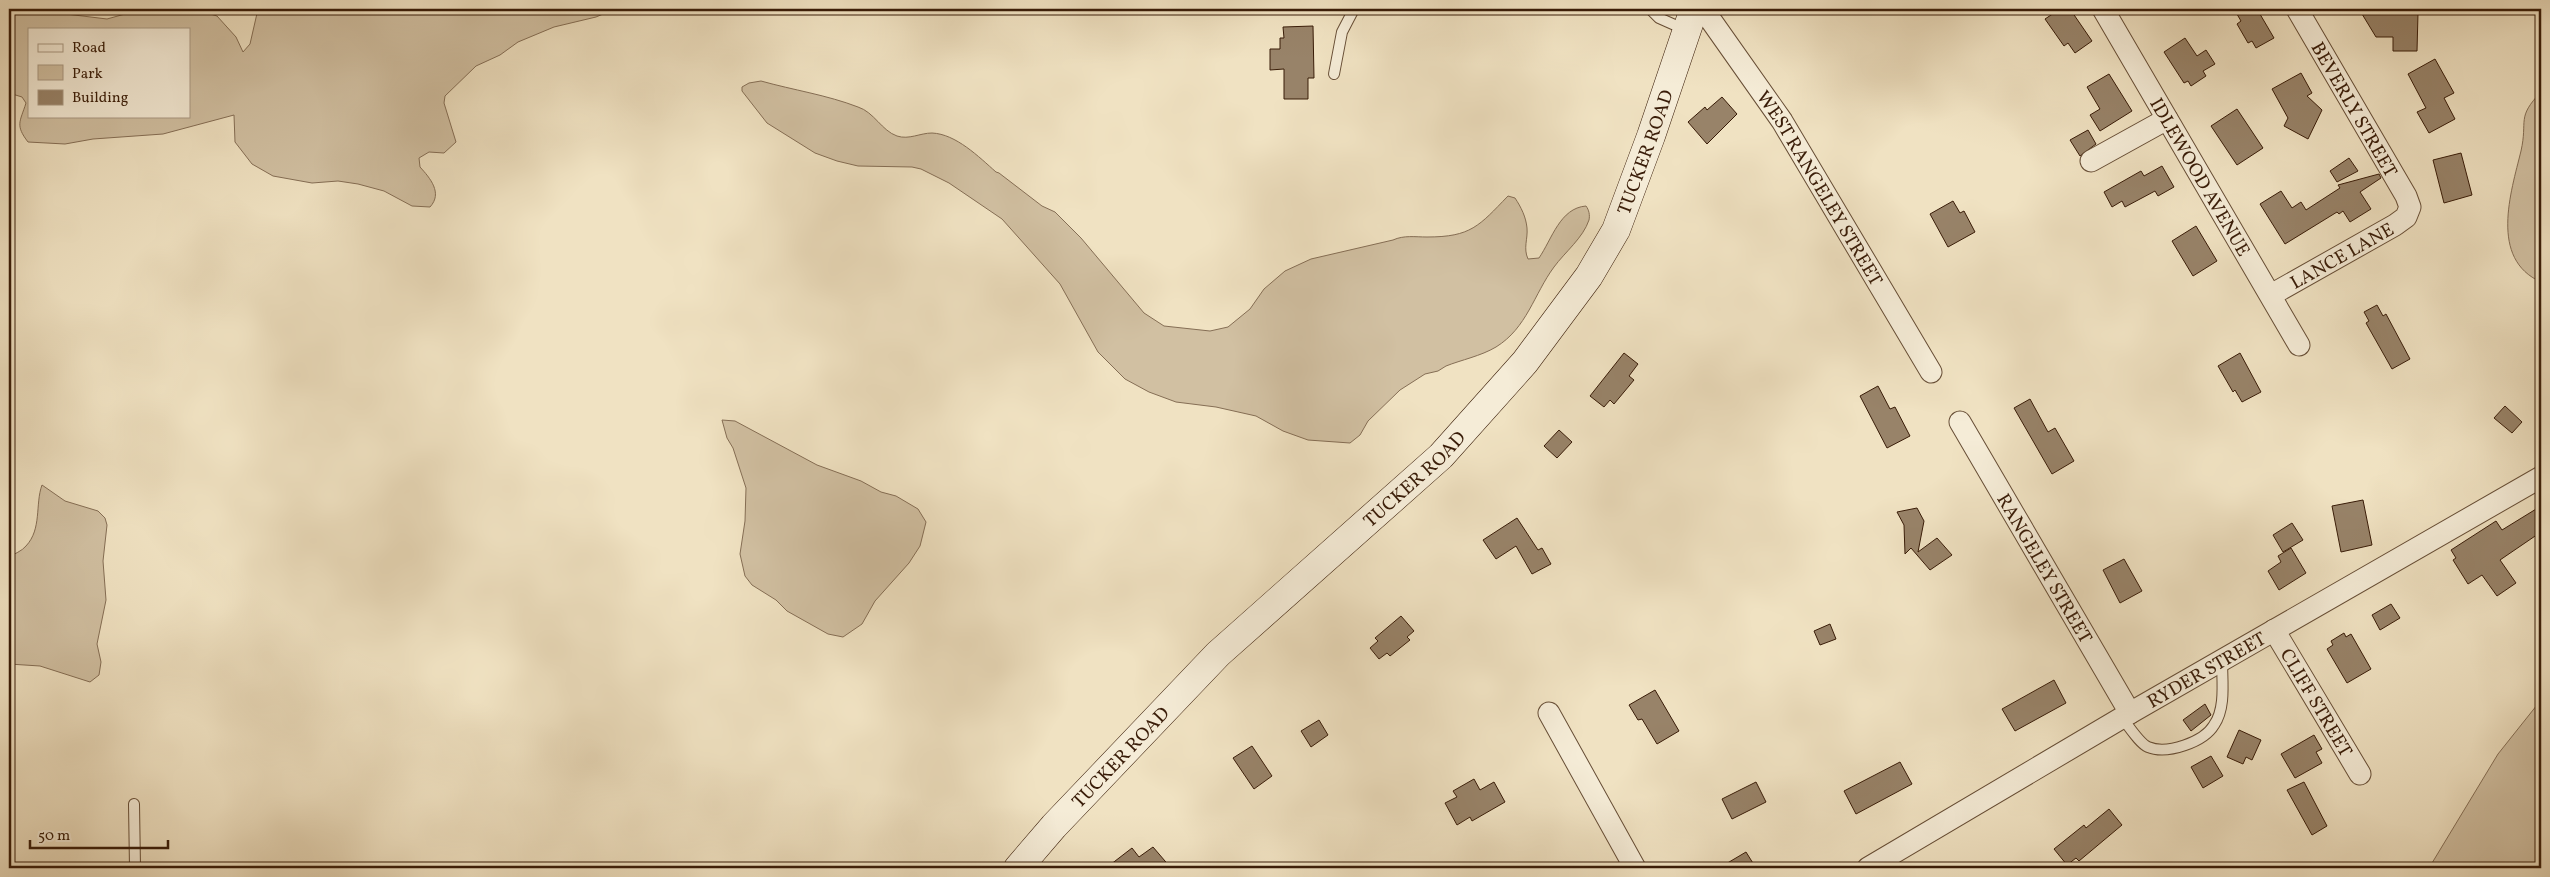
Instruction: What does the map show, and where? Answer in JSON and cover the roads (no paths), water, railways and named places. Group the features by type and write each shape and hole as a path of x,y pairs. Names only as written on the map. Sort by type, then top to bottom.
{"main road":[{"name":"TUCKER ROAD","path":"1018,868 1054,826 1212,661 1294,586 1415,481 1471,425 1525,362 1589,276 1616,230 1691,20"}],"street":[{"name":"WEST RANGELEY STREET","path":"1703,9 1782,121 1931,372"},
{"name":"IDLEWOOD AVENUE","path":"2103,9 2299,344"},
{"name":"BEVERLY STREET","path":"2297,9 2406,196 2409,210"},
{"path":"2091,161 2167,119"},
{"name":"LANCE LANE","path":"2271,295 2395,225 2406,217 2409,210"},
{"name":"RANGELEY STREET","path":"1960,422 2126,716"},
{"name":"RYDER STREET","path":"1871,866 2222,660 2541,477"},
{"name":"CLIFF STREET","path":"2274,630 2360,774"},
{"path":"1549,713 1635,868"}],"lane":[{"path":"1334,74 1342,32 1354,9"},
{"path":"1650,9 1658,18 1691,20"},
{"path":"2126,716 2147,746 2166,750 2205,736 2215,725 2221,708 2222,660"},
{"path":"134,804 135,868"}]}
